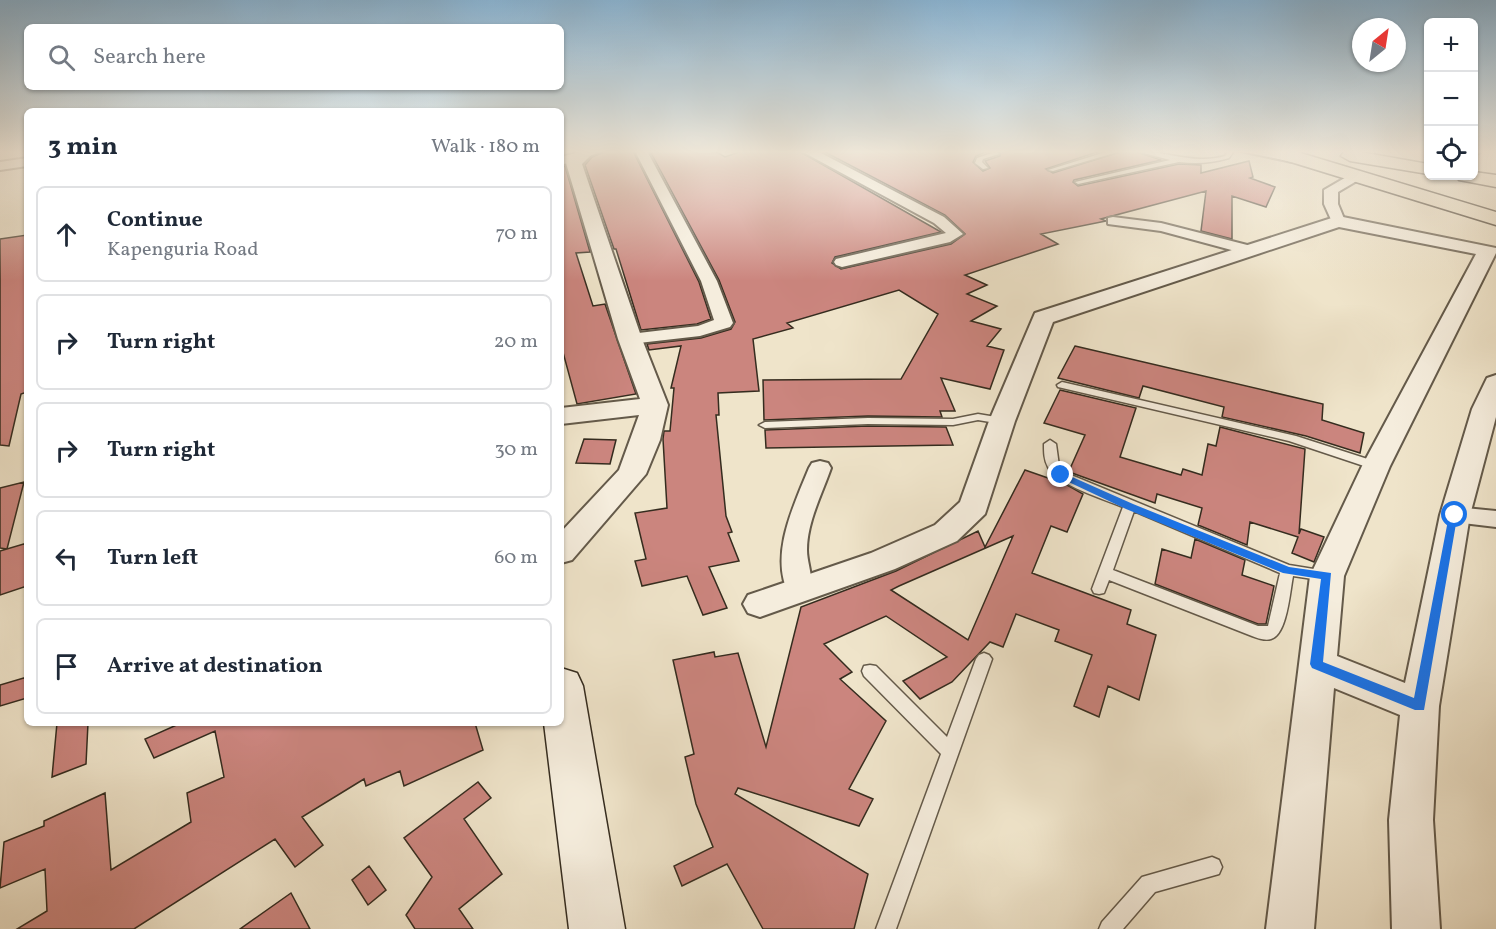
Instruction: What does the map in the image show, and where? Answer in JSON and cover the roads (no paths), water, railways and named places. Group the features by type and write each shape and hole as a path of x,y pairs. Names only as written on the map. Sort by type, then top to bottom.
{"highway":[{"path":"1415,194 1496,219"}],"main road":[{"path":"564,707 597,929"}],"street":[{"path":"564,549 632,474 646,440 655,405 630,339 584,194"},
{"path":"630,339 700,331 724,323 709,281 663,194"},
{"path":"842,262 945,239 956,234 939,220 889,194"},
{"path":"1330,194 1331,204 1338,221"},
{"path":"1113,221 1161,227 1250,250"},
{"path":"760,604 883,561 946,533 974,507 1002,421 1043,318 1338,221 1489,251 1376,466 1327,576 1290,929"},
{"path":"1416,929 1411,820 1420,706 1455,515 1485,409 1496,383"},
{"path":"564,416 655,405"},
{"path":"799,590 794,550 798,522 820,468"},
{"path":"1455,515 1496,519"},
{"path":"1317,664 1420,706"},
{"path":"571,929 588,879"}],"lane":[{"path":"1062,385 1292,438 1376,466"},
{"path":"765,425 868,421 953,422 978,417 1002,421"},
{"path":"1050,444 1049,463 1053,469 1129,507 1287,570 1327,576"},
{"path":"1099,589 1129,507"},
{"path":"1106,573 1257,632 1269,634 1275,629 1287,570"},
{"path":"886,929 949,750 984,659"},
{"path":"870,671 949,750"},
{"path":"1109,929 1149,884 1212,867"}]}
